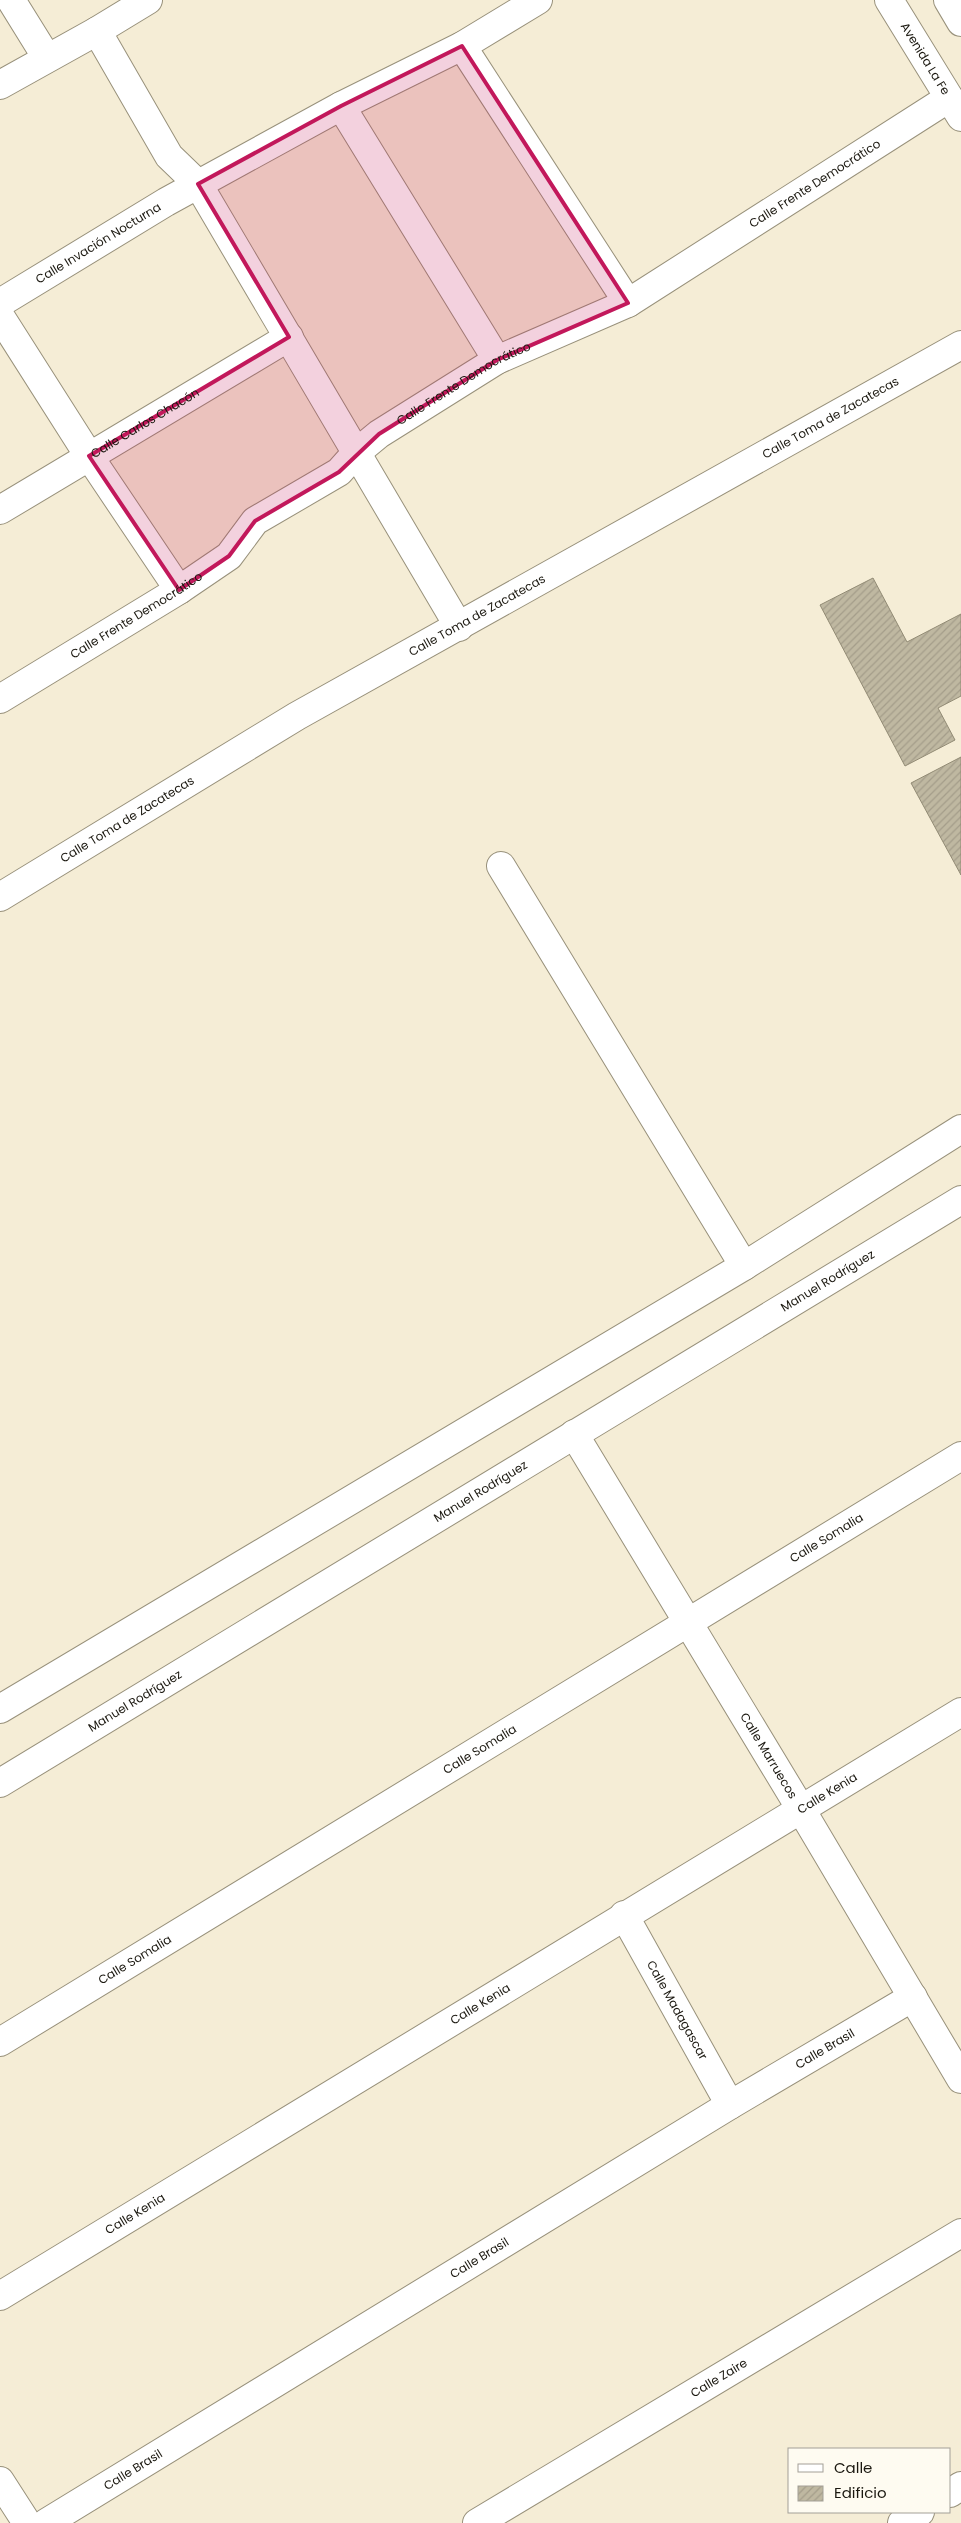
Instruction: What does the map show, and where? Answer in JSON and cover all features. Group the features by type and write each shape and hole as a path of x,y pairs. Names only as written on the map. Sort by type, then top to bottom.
{"street":[{"path":"11,0 47,58"},
{"path":"0,85 148,0"},
{"name":"Calle Invación Nocturna","path":"0,303 198,184 341,106 462,46 538,0"},
{"name":"Avenida La Fe","path":"888,0 955,108"},
{"path":"948,0 961,22"},
{"path":"96,31 169,156 198,184 459,627"},
{"path":"462,46 628,303"},
{"path":"341,106 497,360"},
{"name":"Calle Frente Democrático","path":"0,699 179,590 229,556 255,521 339,472 356,453 379,434 497,360 628,303 955,108"},
{"path":"0,316 89,456 179,590"},
{"name":"Calle Carlos Chacón","path":"0,510 289,337"},
{"name":"Calle Toma de Zacatecas","path":"0,897 297,716 961,345"},
{"path":"501,866 744,1266"},
{"path":"0,1709 744,1266 961,1129"},
{"name":"Manuel Rodríguez","path":"0,1782 961,1200"},
{"name":"Calle Marruecos","path":"574,1434 802,1810 961,2079"},
{"name":"Calle Somalia","path":"0,2042 961,1456"},
{"name":"Calle Kenia","path":"0,2296 624,1915 802,1810 961,1712"},
{"name":"Calle Madagascar","path":"624,1915 730,2105"},
{"name":"Calle Brasil","path":"46,2523 730,2105 914,1997"},
{"name":"Calle Zaire","path":"476,2523 961,2232"},
{"path":"0,2481 27,2523"},
{"path":"902,2523 918,2513"}],"highlighted area":[{"path":"462,46 628,303 497,360 379,434 339,472 255,521 229,556 179,590 89,456 289,337 198,184 341,106"}],"building":[{"path":"873,578 907,642 961,614 961,696 938,708 955,740 905,766 820,605"},
{"path":"961,757 961,875 911,783"}]}
